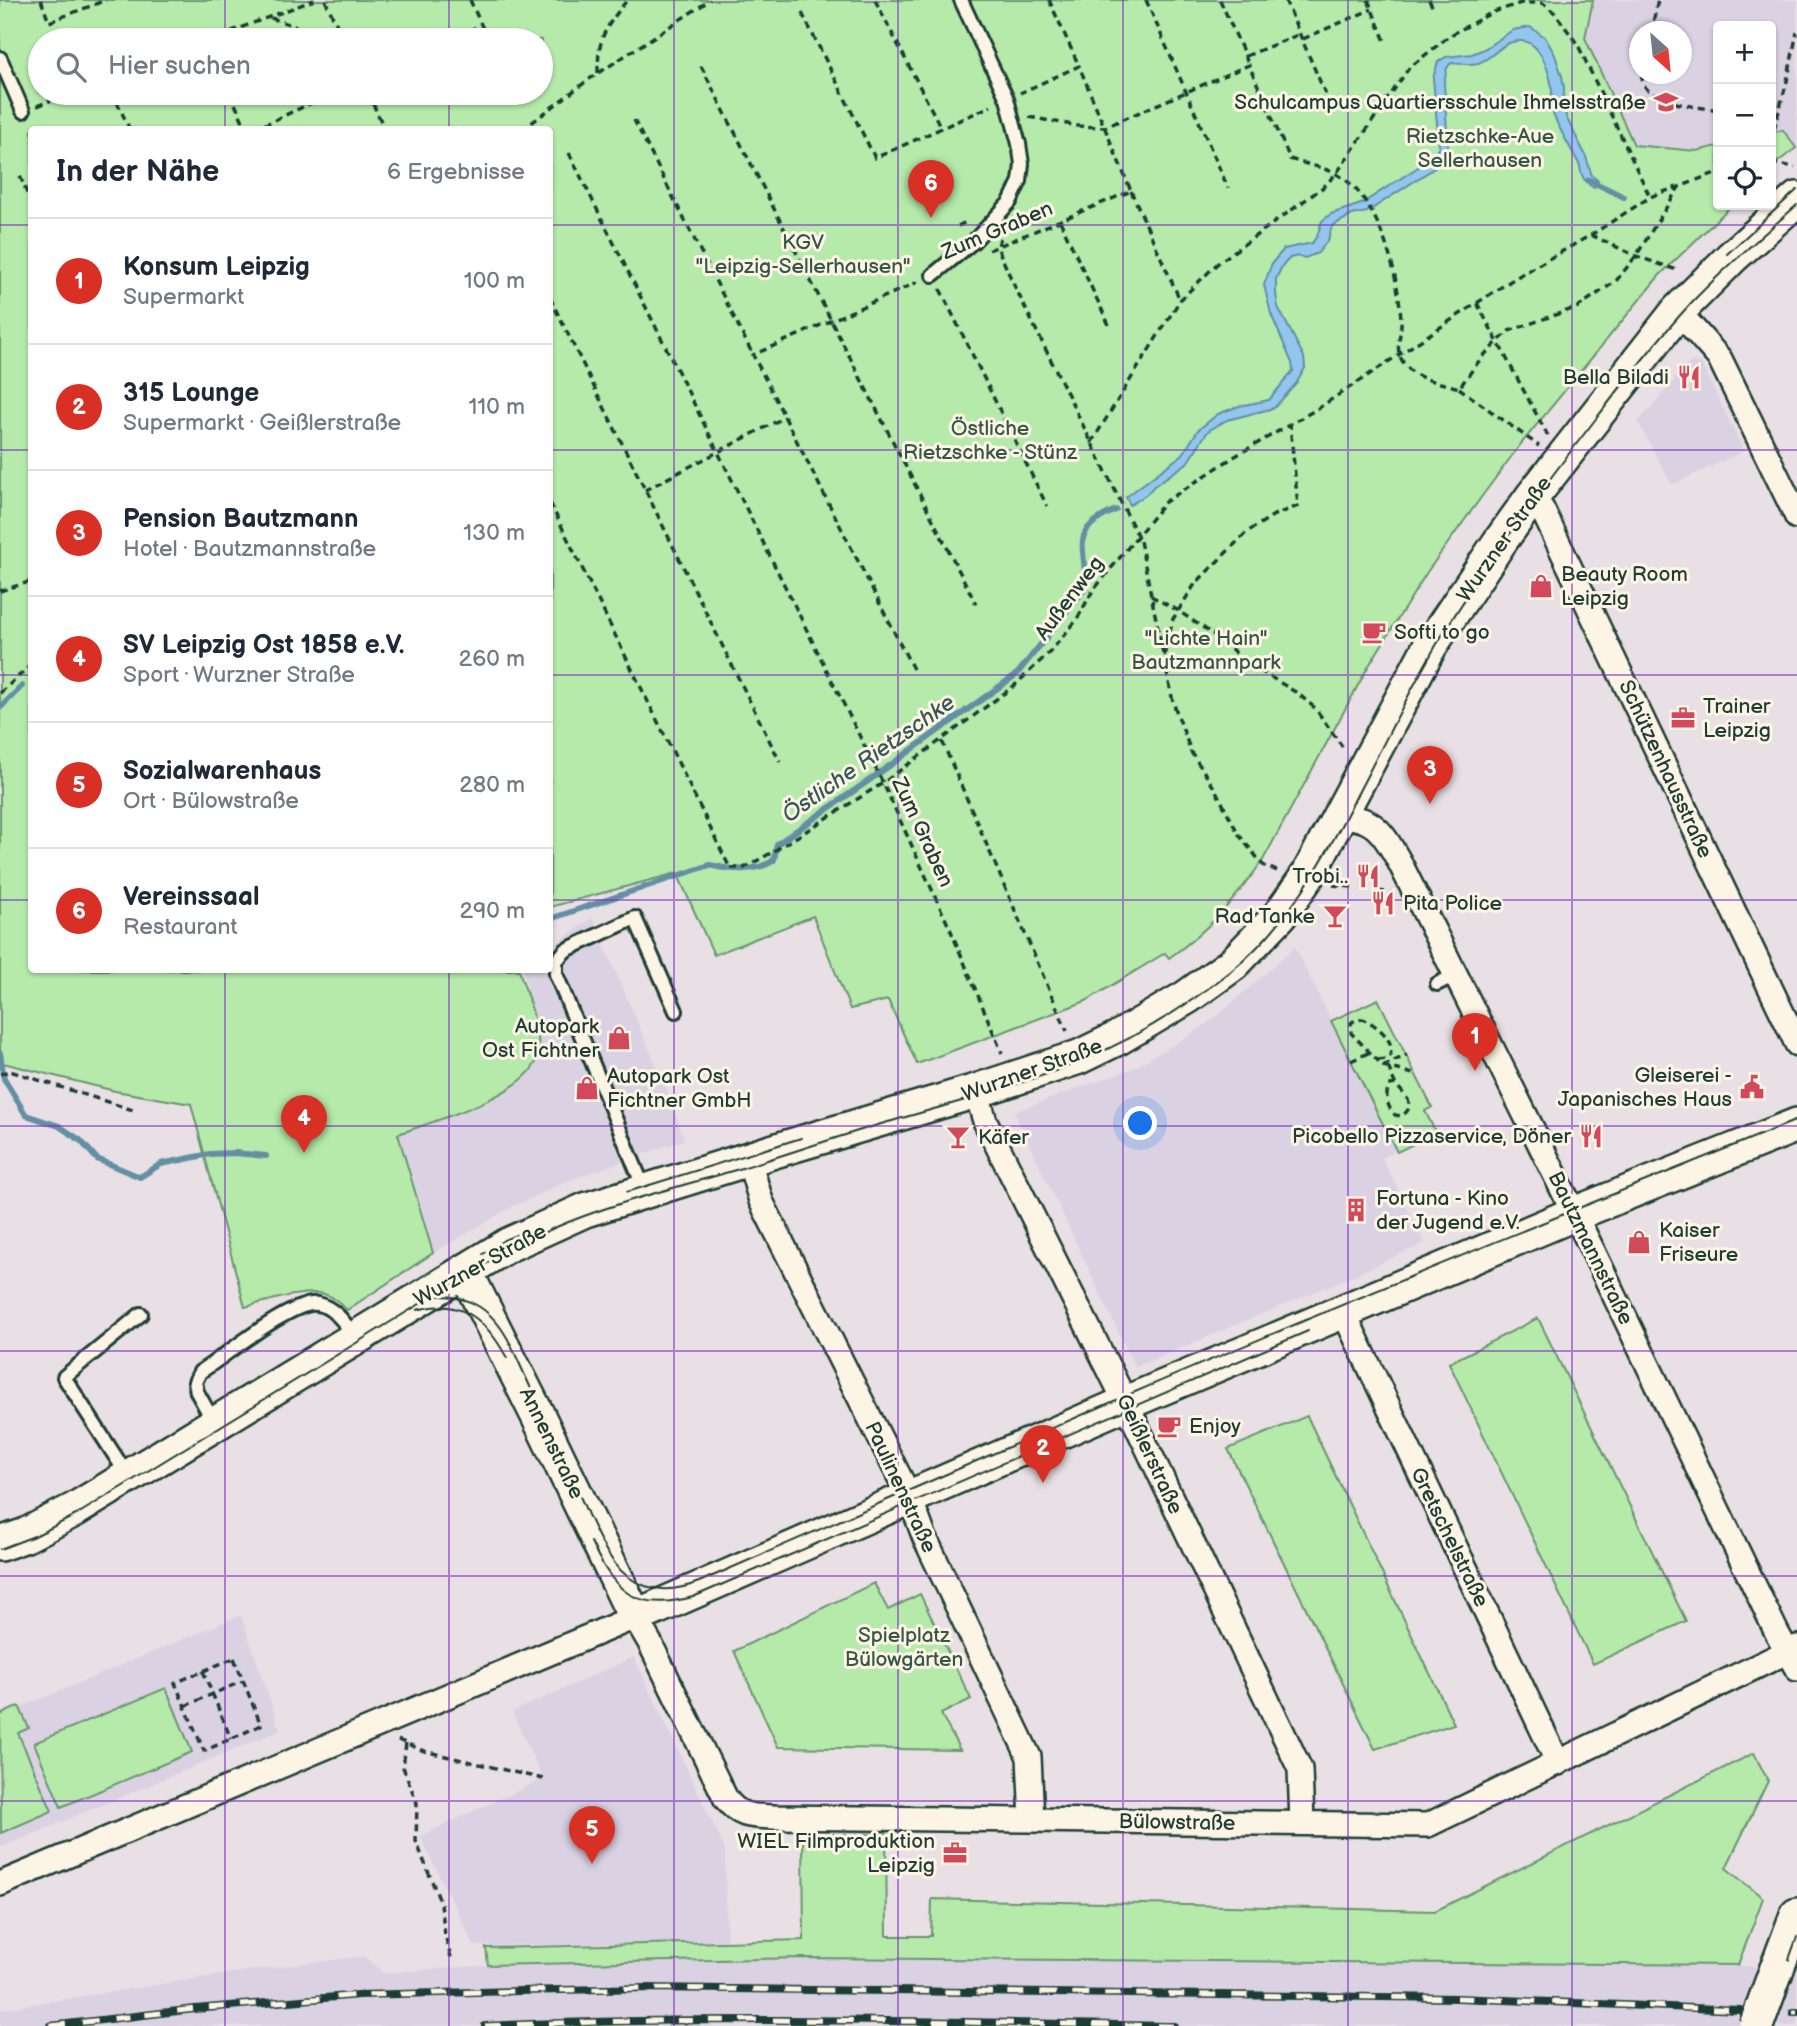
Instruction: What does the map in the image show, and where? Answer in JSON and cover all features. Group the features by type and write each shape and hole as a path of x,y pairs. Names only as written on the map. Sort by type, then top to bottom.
{"main road":[{"name":"Wurzner Straße","path":"0,1544 52,1523 508,1245 575,1215 645,1191 1013,1080 1079,1057 1118,1038 1187,997 1233,964 1259,939 1291,901 1318,859 1430,646 1532,497 1678,311 1768,223 1796,183"},
{"path":"635,1617 1343,1311 1574,1214 1797,1125"},
{"name":"Annenstraße","path":"466,1270 635,1617"},
{"path":"1756,2026 1797,1915"}],"street":[{"path":"1678,311 1720,359 1797,517"},
{"name":"Schützenhausstraße","path":"1532,497 1542,509 1797,1044"},
{"name":"Bautzmannstraße","path":"1342,814 1367,822 1388,842 1446,980 1574,1214 1794,1656"},
{"name":"Geißlerstraße","path":"976,1091 985,1121 1126,1403 1300,1769 1302,1823"},
{"name":"Paulinenstraße","path":"749,1160 761,1201 910,1498 924,1536 1029,1757 1032,1820"},
{"name":"Gretschelstraße","path":"1343,1311 1558,1763"},
{"path":"0,1884 635,1617"},
{"name":"Bülowstraße","path":"635,1617 726,1799 739,1813 775,1817 1428,1825 1794,1656"}],"lane":[{"path":"933,275 974,241 1010,202 1020,181 1022,164 1007,99 961,0"},
{"path":"0,58 23,111"},
{"path":"645,1191 556,974 556,961 566,950 635,918 676,1011"},
{"path":"215,1424 197,1392 195,1382 201,1372 270,1322 296,1308 316,1304 342,1319 355,1339"},
{"path":"128,1476 64,1377 141,1314"}],"path":[{"path":"41,0 50,22 106,0"},
{"path":"240,28 314,0"},
{"path":"325,0 338,28"},
{"path":"470,0 483,28"},
{"path":"598,74 601,37 627,0"},
{"path":"527,126 598,74 710,0"},
{"path":"875,0 941,128"},
{"path":"1049,0 1180,300"},
{"path":"1146,0 1228,188"},
{"path":"1220,0 1290,159 1336,174 1354,187 1368,205 1390,256 1397,283 1401,324 1397,345 1399,356 1406,367 1420,377 1459,388 1544,450 1562,459"},
{"path":"1285,0 1331,107"},
{"path":"1368,0 1385,41"},
{"path":"1429,0 1434,10"},
{"path":"1653,21 1658,0"},
{"path":"1091,443 1180,300 1217,263 1322,188 1336,174 1409,68 1449,36 1491,13 1521,3 1543,1 1555,13 1578,45 1650,197"},
{"path":"1302,39 1372,9"},
{"path":"802,13 875,158 1079,66"},
{"path":"269,17 301,28"},
{"path":"472,28 481,24"},
{"path":"1776,120 1797,32"},
{"path":"1246,57 1300,34"},
{"path":"1010,113 1078,126 1105,127 1249,65"},
{"path":"701,66 976,604"},
{"path":"1644,84 1658,98 1713,109"},
{"path":"118,105 129,126"},
{"path":"236,105 245,126"},
{"path":"262,126 306,105"},
{"path":"374,105 383,126"},
{"path":"634,120 913,669"},
{"name":"Zum Graben","path":"569,153 883,783 951,931 1013,1080"},
{"path":"928,168 933,165"},
{"path":"1776,167 1796,183"},
{"name":"Außenweg","path":"553,509 730,868 744,867 883,783 1014,686 1049,653 1076,621 1092,592 1165,502 1399,356 1515,278 1591,235 1650,197 1713,174"},
{"path":"20,176 28,195"},
{"path":"1459,388 1482,356 1509,331 1578,307 1616,281 1636,256 1679,187"},
{"name":"Zum Graben","path":"987,251 1131,191"},
{"path":"1060,220 1110,327"},
{"path":"958,226 966,222"},
{"path":"1591,235 1636,256 1674,269 1700,288"},
{"path":"998,247 1013,283 1140,541 1172,702 1191,752 1215,789 1239,835 1263,865 1280,873"},
{"path":"933,275 1047,506"},
{"name":"Zum Graben","path":"753,355 933,275"},
{"path":"1476,303 1562,459"},
{"path":"553,304 780,762"},
{"path":"645,490 785,417"},
{"path":"1164,658 1173,619 1195,584 1247,532 1274,515 1298,506 1290,424"},
{"path":"0,591 28,582"},
{"path":"1150,596 1177,610 1220,639 1246,662 1297,693 1315,708 1346,751"},
{"path":"0,693 28,668"},
{"path":"942,741 1079,1057"},
{"path":"1378,1060 1388,1059 1391,1054 1385,1033 1363,1018 1355,1020 1351,1023 1351,1033 1378,1060 1386,1067 1403,1091 1409,1106 1402,1116 1391,1111 1387,1098 1390,1085 1396,1084"},
{"path":"1352,1061 1370,1052"},
{"path":"1386,1067 1406,1055"},
{"path":"1386,1067 1417,1076"},
{"path":"0,1073 10,1071 136,1111"},
{"path":"234,1658 261,1726 204,1751 175,1683 203,1671 234,1658"},
{"path":"203,1671 231,1739"},
{"path":"185,1706 243,1681"},
{"path":"370,1728 424,1751 543,1779"},
{"path":"406,1743 403,1767 417,1803 416,1841 441,1904 452,1961"}],"shaded area":[{"name":"Schulcampus Quartiersschule Ihmelsstraße","path":"1593,0 1797,0 1797,149 1783,130 1776,132 1776,21 1713,21 1713,147 1696,151 1634,146 1585,38"},
{"path":"1691,361 1701,363 1744,451 1672,485 1638,422"},
{"name":"Autopark Ost Fichtner GmbH","path":"592,918 671,1099 684,1140 567,1181 510,1208 433,1253 398,1134 485,1103 527,1076 538,1058 540,1035 524,973 553,973 553,946"},
{"path":"1295,947 1396,1151 1382,1158 1425,1243 1135,1367 1014,1112 1133,1068 1180,1041 1215,1018"},
{"path":"241,1615 280,1730 0,1848 0,1716"},
{"path":"634,1657 725,1849 727,1942 474,1946 420,1836 543,1779 512,1712"},
{"path":"364,1956 383,1973 489,1965 804,1958 1738,1965 1797,1973 1797,2026 0,2026 0,2009 246,1971"}],"green space":[{"name":"Östliche Rietzschke - Stünz","path":"0,0 1593,0 1585,38 1634,145 1696,151 1713,147 1713,210 1727,210 1659,276 1520,445 1427,572 1368,667 1263,860 1242,889 1209,925 1169,958 1165,953 1086,1001 917,1064 888,1000 850,1009 813,916 714,955 677,873 553,906 553,126 28,126 28,973 520,973 533,1014 539,1049 537,1059 529,1072 497,1095 476,1106 398,1134 433,1253 347,1310 331,1297 315,1293 284,1297 245,1307 191,1104 115,1091 0,1063"},
{"path":"1783,130 1796,148 1776,163 1776,147 1776,132"},
{"path":"1378,999 1432,1107 1425,1111 1436,1133 1397,1152 1331,1021"},
{"path":"1538,1318 1686,1621 1593,1664 1449,1363"},
{"path":"1307,1416 1454,1724 1375,1749 1228,1449"},
{"name":"Spielplatz Bülowgärten","path":"874,1583 888,1610 920,1594 971,1699 941,1714 960,1750 778,1747 734,1651"},
{"path":"166,1688 192,1752 61,1807 34,1743"},
{"path":"19,1706 29,1728 18,1733 52,1811 1,1833 0,1715"},
{"path":"1754,1753 1768,1781 1726,1868 1763,1898 1738,1965 804,1958 488,1965 486,1948 804,1940 803,1834 886,1834 887,1936 931,1936 932,1899 1435,1911"}],"water":[{"path":"1530,27 1545,37 1555,55 1564,88 1563,106 1592,176 1598,180 1594,188 1582,176 1580,166 1553,114 1550,77 1544,60 1534,46 1527,42 1513,42 1484,61 1451,63 1447,68 1444,83 1448,147 1442,163 1367,212 1352,215 1332,226 1328,240 1318,253 1305,258 1290,258 1282,266 1276,279 1278,307 1304,357 1305,368 1296,384 1274,408 1227,420 1208,431 1187,463 1130,505 1126,497 1183,454 1198,430 1218,414 1239,406 1269,400 1293,371 1271,314 1264,285 1272,263 1284,249 1312,243 1322,221 1331,214 1361,204 1432,158 1439,147 1433,78 1438,62 1446,57 1472,54 1513,30"}],"waterway":[{"name":"Östliche Rietzschke","path":"1589,180 1624,197"},
{"name":"Östliche Rietzschke","path":"553,918 710,865 751,869 774,860 777,844 1017,674 1085,589 1085,533 1090,525 1116,510"},
{"name":"Östliche Rietzschke","path":"0,708 22,686"},
{"name":"Östliche Rietzschke","path":"0,1053 4,1079 26,1115 59,1126 80,1140 97,1159 140,1177 161,1164 210,1154 266,1156"}],"tram line":[{"path":"1727,254 1797,190"},
{"path":"0,1549 37,1535 76,1515 467,1275 543,1233 624,1203 1053,1072 1137,1034 1176,1011 1230,972 1271,932 1319,865 1444,632 1555,472 1642,360 1692,302 1797,205"},
{"path":"432,1296 458,1298 480,1307 504,1333 595,1531 618,1568 644,1586 680,1588 1205,1362 1797,1120"},
{"path":"627,1192 801,1138"},
{"path":"483,1254 504,1240 526,1231"},
{"path":"417,1310 447,1307 471,1315 491,1333 507,1358"},
{"path":"591,1542 609,1574 630,1594 642,1600 656,1602 693,1597 1308,1331"},
{"path":"1765,2026 1797,1937"}],"railway":[{"path":"50,2026 195,2009 359,1995 644,1988 1458,1998 1740,2010"},
{"path":"485,2026 743,2020 1174,2026"}],"place":[{"name":"Schulcampus Quartiersschule Ihmelsstraße","path":"1666,102"},
{"name":"Vereinssaal","path":"931,218"},
{"name":"Bella Biladi","path":"1689,377"},
{"name":"Beauty Room Leipzig","path":"1541,586"},
{"name":"Softi to go","path":"1374,632"},
{"name":"Trainer Leipzig","path":"1683,718"},
{"name":"Pension Bautzmann","path":"1430,804"},
{"name":"Trobi..","path":"1368,876"},
{"name":"Pita Police","path":"1383,903"},
{"name":"Rad Tanke","path":"1335,916"},
{"name":"Autopark Ost Fichtner","path":"619,1038"},
{"name":"Konsum Leipzig","path":"1475,1071"},
{"name":"Gleiserei - Japanisches Haus","path":"1752,1087"},
{"name":"Autopark Ost Fichtner GmbH","path":"587,1088"},
{"name":"Picobello Pizzaservice, Döner","path":"1591,1136"},
{"name":"Käfer","path":"958,1137"},
{"name":"SV Leipzig Ost 1858 e.V.","path":"304,1153"},
{"name":"Fortuna - Kino der Jugend e.V.","path":"1356,1210"},
{"name":"Kaiser Friseure","path":"1639,1242"},
{"name":"Enjoy","path":"1169,1426"},
{"name":"315 Lounge","path":"1043,1483"},
{"name":"WIEL Filmproduktion Leipzig","path":"955,1853"},
{"name":"Sozialwarenhaus","path":"592,1864"}],"park label":[{"name":"Rietzschke-Aue Sellerhausen","path":"1480,148"},
{"name":"KGV \"Leipzig-Sellerhausen\"","path":"803,254"},
{"name":"\"Lichte Hain\" Bautzmannpark","path":"1206,650"}]}
